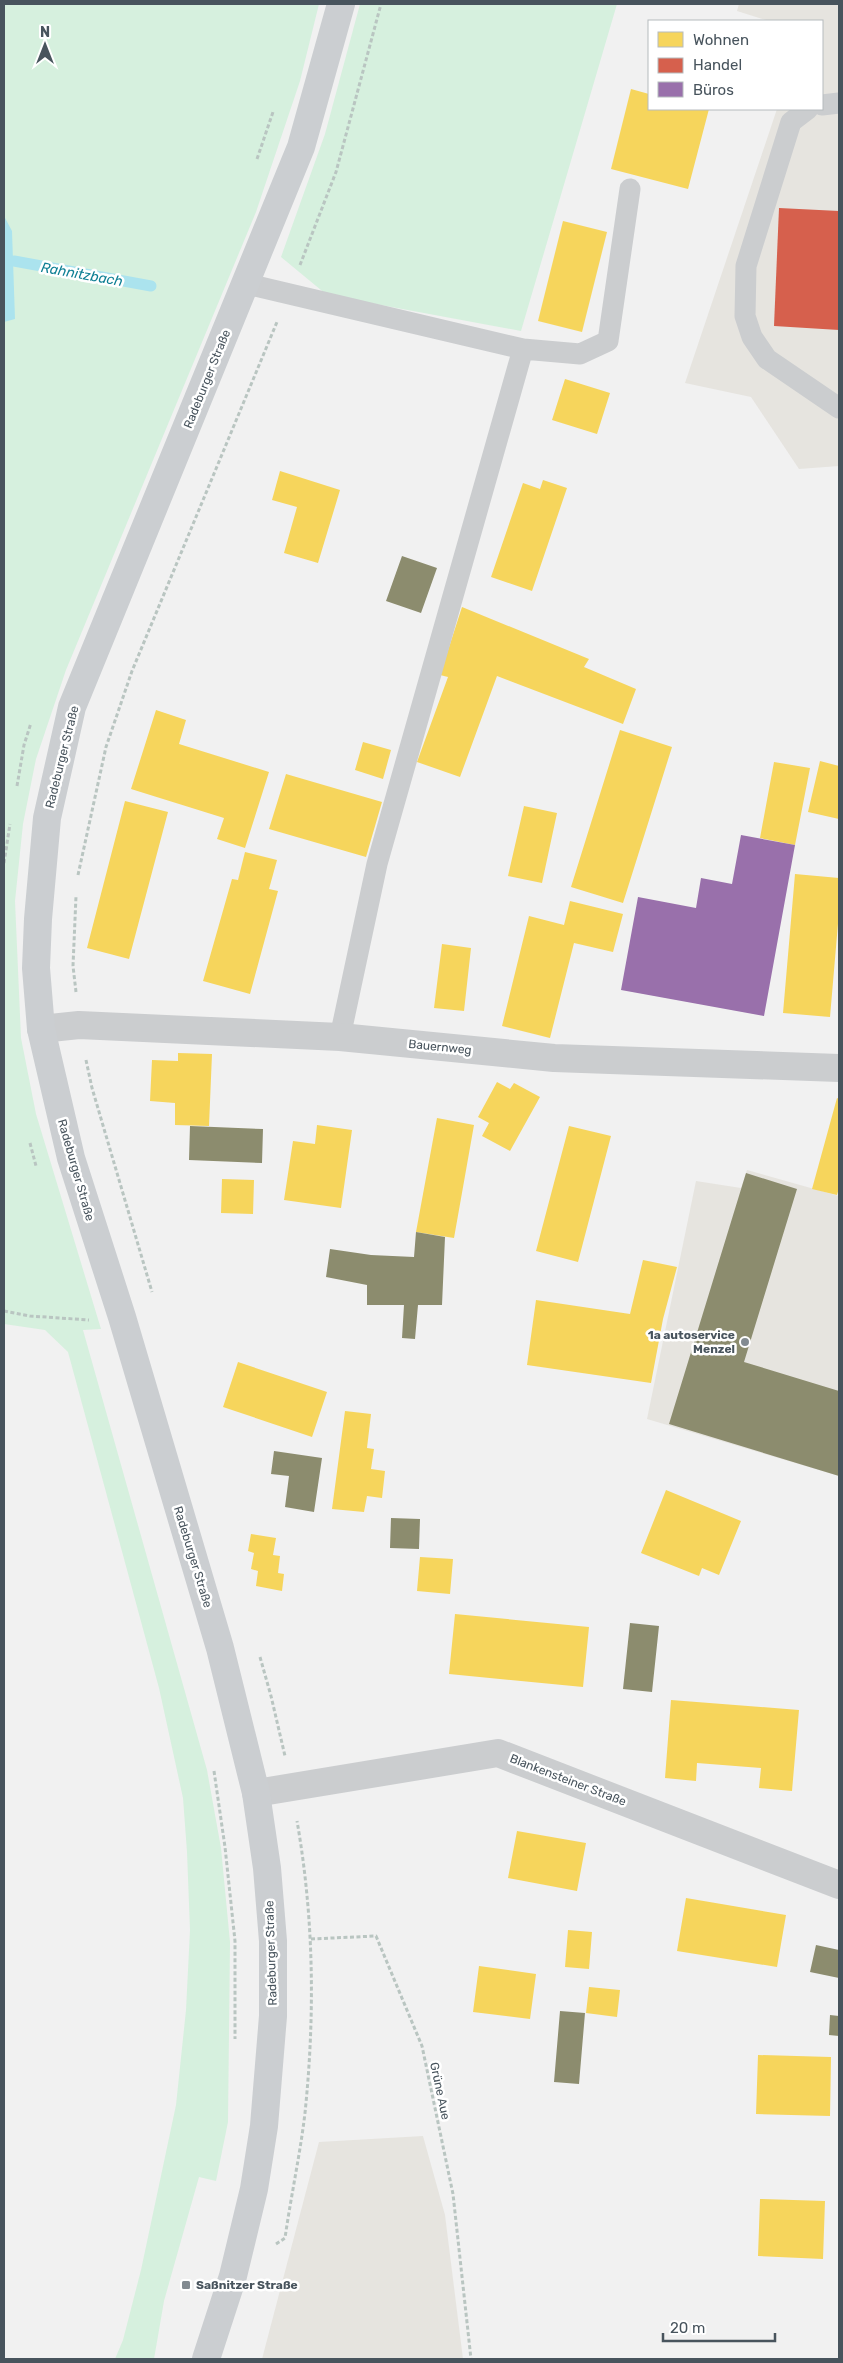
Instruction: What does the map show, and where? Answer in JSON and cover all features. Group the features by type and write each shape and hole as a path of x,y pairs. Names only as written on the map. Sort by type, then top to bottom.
{"main road":[{"name":"Radeburger Straße","path":"206,2359 233,2276 254,2189 264,2126 273,2016 273,1941 267,1868 256,1793 220,1648 122,1317 70,1158 41,1029 36,968 47,818 72,707 247,284 301,147 341,4"}],"street":[{"name":"Bauernweg","path":"41,1029 79,1025 340,1037 554,1058 839,1068"},
{"name":"Blankensteiner Straße","path":"256,1793 498,1753 839,1885"}],"lane":[{"path":"823,105 839,103"},
{"path":"807,110 791,122 746,266 745,316 752,337 768,360 839,408"},
{"path":"247,284 523,349 580,354 608,341 630,189"},
{"path":"340,1037 377,864 523,349"}],"path":[{"path":"77,878 106,747 132,671 289,293 336,172 381,4"},
{"path":"77,887 73,966 79,1025"},
{"path":"30,1139 36,1167"},
{"path":"83,1311 89,1330"},
{"path":"4,1312 86,1320 122,1317"},
{"path":"213,1766 225,1847 235,1941 235,2041"},
{"name":"Grüne Aue","path":"273,1941 376,1936 422,2046 453,2194 471,2359"}],"shaded area":[{"path":"739,4 839,4 839,466 799,469 751,397 685,383 777,110 823,110 823,20 766,20 737,11"},
{"path":"747,1170 839,1196 839,1476 647,1419 696,1181 741,1188"},
{"path":"423,2136 445,2215 463,2359 262,2359 319,2142"}],"green space":[{"path":"4,4 319,4 300,81 256,212 66,670 36,759 23,824 15,901 21,1038 36,1114 101,1329 83,1330 207,1770 221,1848 230,1942 228,2122 216,2181 199,2177 164,2301 154,2359 115,2359 123,2340 141,2270 176,2105 186,2010 190,1930 183,1798 159,1688 68,1352 45,1330 4,1324"},
{"path":"360,4 617,4 521,331 327,295 281,257 325,134"}],"water":[{"path":"4,216 12,231 15,319 4,322"}],"building: Wohnen":[{"path":"631,89 648,94 648,110 709,110 688,189 611,169"},
{"path":"563,221 607,232 582,332 538,321"},
{"path":"565,379 610,393 597,434 552,420"},
{"path":"280,471 340,490 318,563 284,553 297,507 272,500"},
{"path":"543,480 567,488 532,591 491,577 523,483 540,489"},
{"path":"462,607 589,659 584,667 636,689 623,724 497,676 460,777 417,762 448,677 440,675"},
{"path":"156,710 186,720 179,744 269,772 245,848 217,839 224,818 131,789"},
{"path":"620,730 672,747 623,903 571,887"},
{"path":"363,742 391,750 383,779 355,770"},
{"path":"820,761 839,766 839,819 808,812"},
{"path":"774,762 810,768 795,845 760,838"},
{"path":"286,774 382,802 366,857 269,829"},
{"path":"125,801 168,812 129,959 87,948"},
{"path":"524,806 557,813 542,883 508,876"},
{"path":"245,852 277,860 269,889 278,891 250,994 203,981 232,879 238,880"},
{"path":"795,874 839,878 839,912 830,1017 783,1013"},
{"path":"570,901 623,914 613,952 574,943 550,1038 502,1026 529,916 564,925"},
{"path":"442,944 471,948 464,1011 434,1008"},
{"path":"178,1053 212,1054 209,1126 175,1125 175,1103 150,1101 152,1060 178,1061"},
{"path":"497,1082 510,1089 514,1083 540,1097 510,1151 482,1136 489,1123 478,1117"},
{"path":"837,1098 839,1099 839,1188 837,1195 812,1189"},
{"path":"437,1118 474,1125 454,1238 416,1232"},
{"path":"317,1125 352,1130 341,1208 284,1200 293,1141 315,1144"},
{"path":"569,1126 611,1136 578,1262 536,1251"},
{"path":"222,1179 254,1180 253,1214 221,1213"},
{"path":"643,1260 677,1267 663,1319 651,1383 527,1365 536,1300 630,1314"},
{"path":"238,1362 327,1392 312,1437 223,1407"},
{"path":"345,1411 371,1414 367,1448 374,1449 371,1469 385,1471 382,1498 367,1496 364,1512 332,1509"},
{"path":"666,1490 741,1521 719,1575 702,1568 699,1576 641,1553"},
{"path":"251,1534 276,1538 273,1555 280,1556 278,1573 284,1574 282,1591 256,1586 258,1571 251,1569 254,1553 248,1551"},
{"path":"420,1557 453,1559 450,1594 417,1591"},
{"path":"455,1614 589,1627 583,1687 449,1674"},
{"path":"671,1700 799,1710 792,1791 759,1788 761,1768 697,1763 696,1781 665,1778"},
{"path":"517,1831 586,1843 577,1891 508,1878"},
{"path":"686,1898 786,1915 777,1967 677,1951"},
{"path":"568,1930 592,1932 589,1969 565,1967"},
{"path":"479,1966 536,1974 530,2019 473,2012"},
{"path":"589,1987 620,1990 617,2017 586,2013"},
{"path":"758,2055 831,2057 830,2116 756,2114"},
{"path":"760,2199 825,2201 823,2259 758,2256"}],"building: Handel":[{"path":"779,208 839,211 839,330 774,326"}],"building: Büros":[{"path":"741,835 795,845 764,1016 621,990 638,897 696,908 701,878 732,884"}],"building: Industrie":[{"path":"402,556 437,568 421,613 386,601"},
{"path":"190,1126 263,1129 262,1163 189,1160"},
{"path":"746,1173 797,1189 744,1362 839,1391 839,1476 669,1424"},
{"path":"416,1232 445,1237 442,1305 418,1305 415,1339 402,1338 404,1305 367,1305 367,1285 326,1277 330,1249 371,1255 414,1257"},
{"path":"274,1451 322,1458 314,1512 285,1507 289,1476 271,1474"},
{"path":"391,1518 420,1519 419,1549 390,1548"},
{"path":"630,1623 659,1626 652,1692 623,1689"},
{"path":"816,1945 839,1950 839,1978 810,1972"},
{"path":"560,2011 585,2013 579,2084 554,2082"},
{"path":"830,2015 839,2016 839,2036 829,2035"}],"waterway":[{"name":"Rahnitzbach","path":"14,261 151,286"}],"place":[{"name":"1a autoservice Menzel","path":"745,1342"},
{"name":"Saßnitzer Straße","path":"186,2285"}]}
